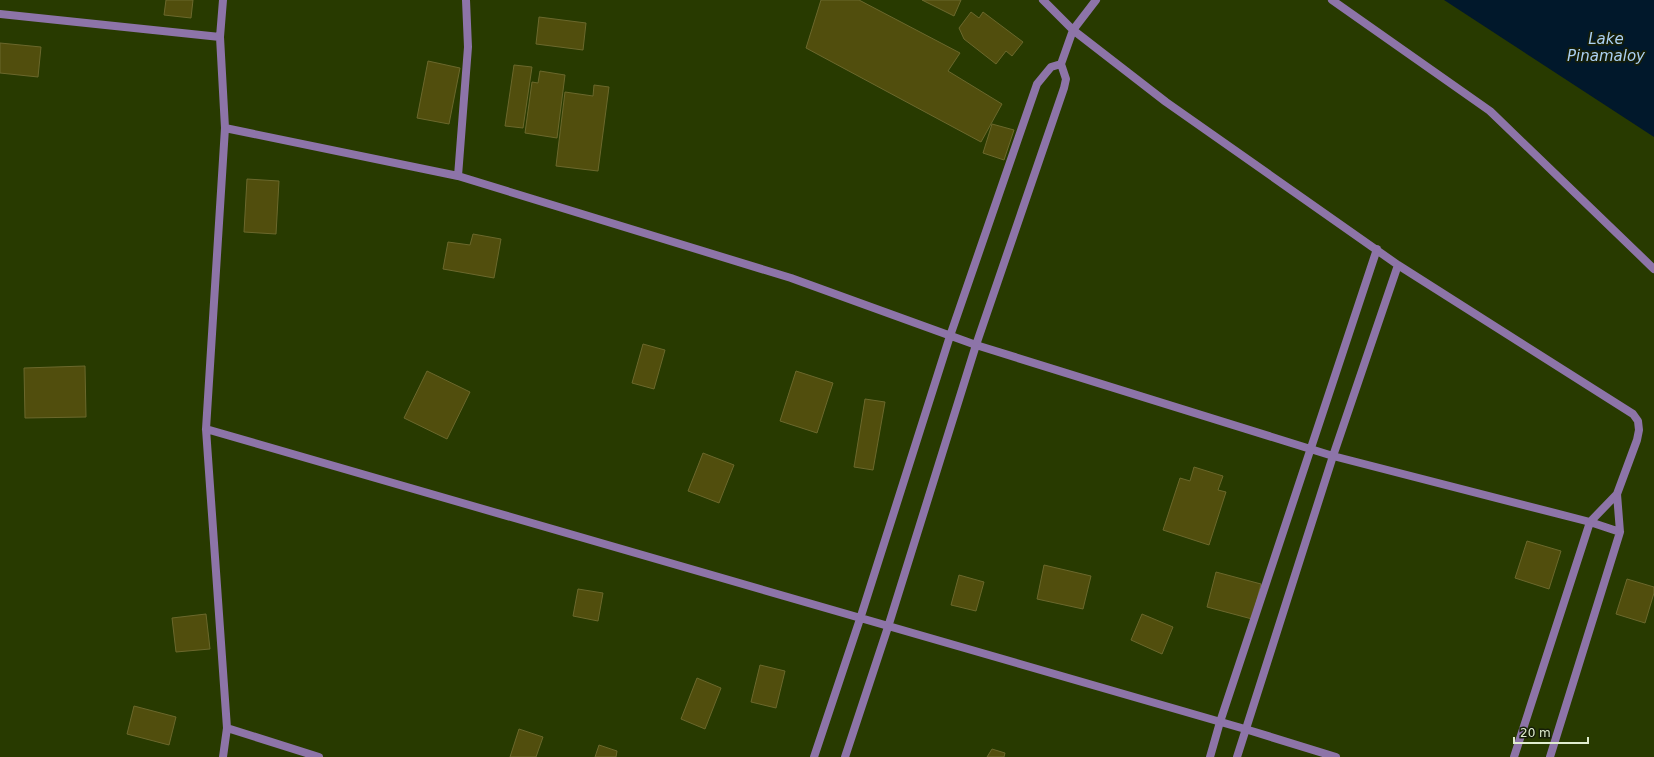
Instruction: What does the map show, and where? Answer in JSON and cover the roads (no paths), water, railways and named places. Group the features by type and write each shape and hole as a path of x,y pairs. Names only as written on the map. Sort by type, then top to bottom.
{"street":[{"path":"222,757 226,728 206,429 225,128 220,37 223,0"},
{"path":"458,176 468,47 466,0"},
{"path":"1043,0 1074,30 1166,102 1398,265 1633,414 1638,421 1639,430 1637,440 1617,494 1590,522 1514,757"},
{"path":"846,757 976,345 1064,88 1066,79 1061,64 1074,30 1096,0"},
{"path":"1332,0 1490,111 1654,269"},
{"path":"0,14 220,37"},
{"path":"814,757 860,619 950,336 1038,84 1051,67 1061,64"},
{"path":"225,128 458,176 791,278 976,345 1333,456 1590,522 1620,532"},
{"path":"1210,757 1220,722 1377,249"},
{"path":"1237,757 1333,456 1398,265"},
{"path":"206,429 1245,729 1336,757"},
{"path":"1550,757 1620,532 1617,494"},
{"path":"226,728 318,757"}],"water":[{"name":"Lake Pinamaloy","path":"1444,0 1654,0 1654,137"}]}
